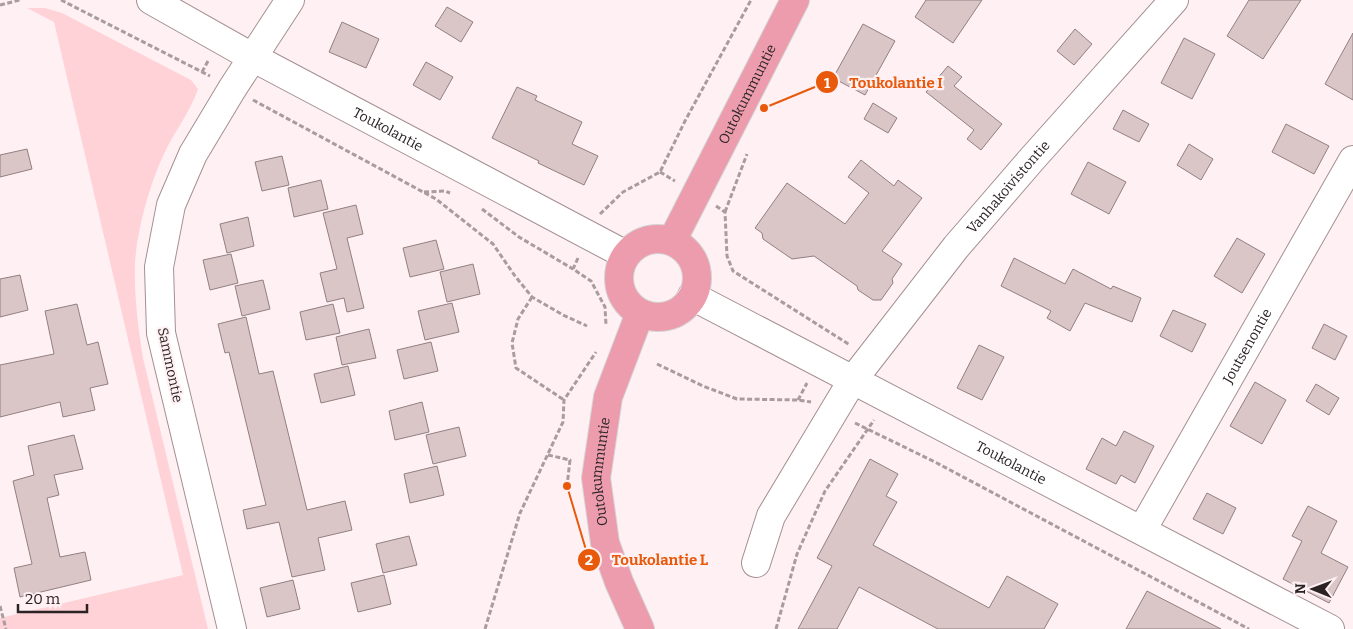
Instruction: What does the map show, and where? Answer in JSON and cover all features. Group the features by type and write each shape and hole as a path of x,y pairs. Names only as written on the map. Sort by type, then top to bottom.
{"main road":[{"name":"Outokummuntie","path":"672,241 795,0"},
{"path":"660,238 672,241 684,248 692,258 696,271 696,284 692,296 685,306 675,313 664,317 652,317 640,313 629,305 622,294 618,280 620,267 626,255 635,246 646,240 660,238"},
{"name":"Outokummuntie","path":"640,313 608,398 596,478 606,544 619,582 640,629"}],"street":[{"name":"Toukolantie","path":"151,0 252,57 626,255"},
{"name":"Sammontie","path":"232,629 161,333 160,267 170,205 192,154 290,0"},
{"name":"Vanhakoivistontie","path":"756,563 772,516 852,381 956,247 1174,0"},
{"name":"Joutsenontie","path":"1142,530 1353,160"},
{"name":"Toukolantie","path":"692,296 1330,629"}],"path":[{"path":"0,5 20,0"},
{"path":"61,0 215,78 436,199 493,244 532,297 587,326"},
{"path":"573,269 601,212 623,192 660,172 751,0"},
{"path":"725,212 750,146"},
{"path":"423,192 445,191 453,194"},
{"path":"475,204 519,237 590,280 605,307 607,324 604,331"},
{"path":"532,297 518,320 512,344 516,368 564,400"},
{"path":"485,629 520,514 563,422 564,400 596,353 599,345"},
{"path":"657,364 703,386 737,399 798,400 818,403 832,412 934,462 1249,629"},
{"path":"548,455 570,460 567,486"},
{"path":"0,606 6,629"}],"shaded area":[{"path":"27,8 45,8 62,13 191,80 198,89 191,106 167,148 153,181 138,237 135,275 143,358 208,629 0,629 0,618 183,575 54,22"}],"building":[{"path":"926,0 982,0 953,43 915,17"},
{"path":"1249,0 1301,0 1263,59 1227,36"},
{"path":"447,7 473,22 461,42 435,26"},
{"path":"342,22 379,39 366,68 329,52"},
{"path":"863,24 895,41 865,95 833,78"},
{"path":"1075,29 1092,44 1074,65 1057,51"},
{"path":"1353,33 1353,100 1325,84"},
{"path":"1184,38 1215,54 1192,99 1161,83"},
{"path":"426,62 453,77 440,100 413,85"},
{"path":"948,66 962,77 954,86 1002,124 981,150 967,139 974,130 926,92"},
{"path":"517,87 537,96 535,100 582,122 572,144 598,156 584,185 492,138"},
{"path":"873,103 897,118 888,133 864,119"},
{"path":"1123,110 1149,124 1139,142 1113,129"},
{"path":"1286,124 1329,146 1314,174 1272,152"},
{"path":"1189,144 1213,159 1201,180 1177,165"},
{"path":"27,149 32,169 0,177 0,155"},
{"path":"282,156 289,185 262,191 255,162"},
{"path":"861,160 894,186 898,180 922,198 882,251 902,264 892,279 893,283 881,300 873,300 858,290 857,286 814,256 792,259 763,239 762,233 755,228 787,183 845,224 869,193 848,177"},
{"path":"1088,162 1126,182 1109,214 1071,194"},
{"path":"321,180 328,209 294,217 288,188"},
{"path":"356,205 363,234 347,238 364,308 347,312 344,298 327,302 320,273 337,269 323,213"},
{"path":"248,217 254,246 227,253 220,224"},
{"path":"1237,238 1265,254 1242,293 1214,276"},
{"path":"436,240 444,269 410,277 403,248"},
{"path":"231,254 238,283 210,290 203,260"},
{"path":"1014,258 1065,284 1073,269 1111,289 1113,286 1141,298 1132,322 1085,303 1070,331 1047,318 1051,311 1001,286"},
{"path":"473,264 480,294 447,302 440,272"},
{"path":"20,275 28,310 0,317 0,279"},
{"path":"263,280 270,309 242,316 235,286"},
{"path":"452,303 459,332 425,340 418,311"},
{"path":"77,304 87,345 98,342 108,384 90,388 95,410 63,417 60,402 0,417 0,365 54,354 45,311"},
{"path":"333,304 340,333 306,340 300,312"},
{"path":"1173,310 1206,324 1192,352 1160,336"},
{"path":"246,317 259,374 273,371 307,510 345,501 352,530 318,538 325,570 292,577 279,522 247,529 243,510 266,505 229,352 225,353 218,324"},
{"path":"1324,324 1347,336 1335,360 1312,348"},
{"path":"369,329 376,358 342,365 336,337"},
{"path":"431,342 438,371 404,379 397,350"},
{"path":"979,345 1004,357 982,400 957,388"},
{"path":"348,366 355,395 321,403 314,374"},
{"path":"1255,382 1286,400 1262,444 1230,426"},
{"path":"1316,384 1339,398 1329,415 1306,401"},
{"path":"422,402 429,432 395,440 389,411"},
{"path":"459,427 466,456 433,464 426,435"},
{"path":"1124,431 1154,446 1135,483 1121,475 1116,484 1086,469 1102,438 1116,446"},
{"path":"74,435 83,469 54,475 59,495 47,498 60,557 85,552 91,580 20,597 14,568 32,564 13,481 34,475 28,446"},
{"path":"870,459 898,474 886,496 897,502 873,545 989,608 1007,576 1058,604 1044,629 938,629 859,587 837,629 798,629 832,566 817,558"},
{"path":"437,466 444,495 410,503 404,474"},
{"path":"1207,493 1236,508 1223,534 1193,519"},
{"path":"1308,506 1337,521 1321,553 1348,567 1329,603 1283,579 1302,541 1292,536"},
{"path":"409,536 417,565 383,573 376,544"},
{"path":"384,575 391,604 358,612 351,583"},
{"path":"293,580 300,609 267,617 260,588"},
{"path":"1147,591 1221,629 1126,629"}],"place":[{"name":"Toukolantie I","path":"764,108"},
{"name":"Toukolantie L","path":"567,486"}]}
